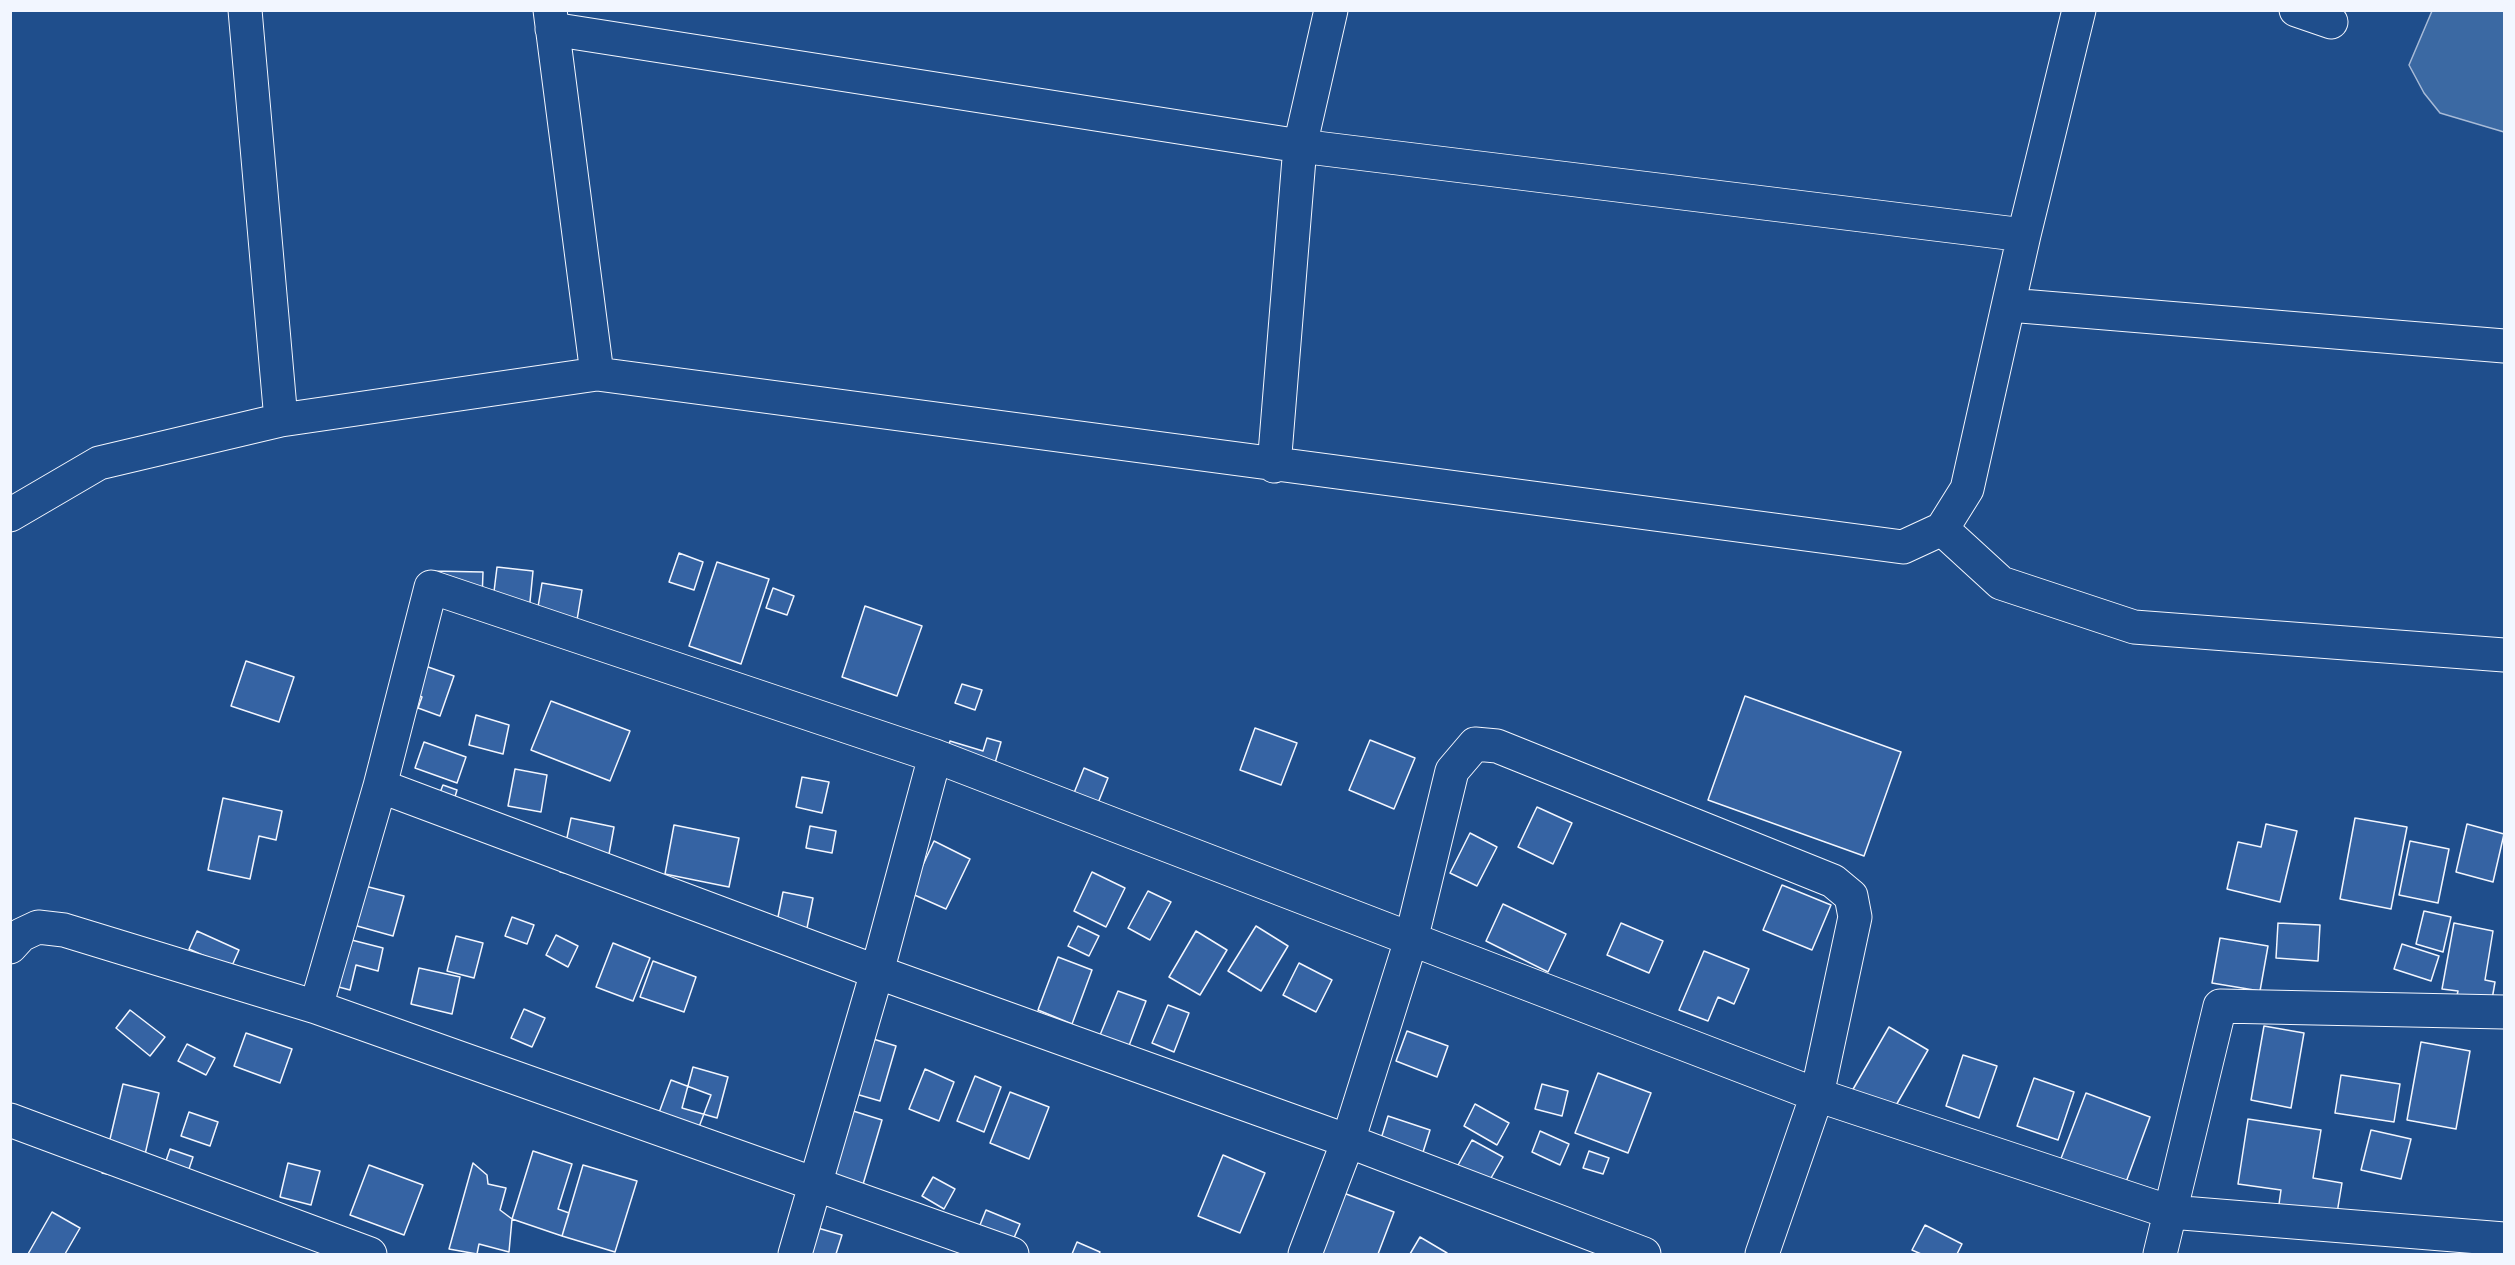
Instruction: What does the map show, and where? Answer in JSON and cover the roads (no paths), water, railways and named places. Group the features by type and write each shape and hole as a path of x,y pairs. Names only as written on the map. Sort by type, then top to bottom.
{"street":[{"path":"245,10 281,420"},
{"path":"1274,466 1300,146 1331,10"},
{"path":"10,515 99,463 281,420 597,375 1903,548 1942,530 1967,489 2024,235 2079,10"},
{"path":"2296,10 2331,22"},
{"path":"597,375 551,20 1300,146 2024,235"},
{"path":"2009,305 2505,346"},
{"path":"1942,530 2001,583 2134,627 2505,655"},
{"path":"316,1007 380,786 431,587 935,756 1817,1095 2170,1212 2502,1239"},
{"path":"1305,1254 1348,1141 1411,940 1452,771 1475,744 1497,746 1833,881 1851,896 1855,917 1817,1095 1762,1254"},
{"path":"795,1254 878,972 935,756"},
{"path":"380,786 878,972 1348,1141 1644,1254"},
{"path":"10,947 21,935 38,927 64,930 316,1007 1012,1254"},
{"path":"2160,1254 2220,1006 2505,1012"},
{"path":"10,1120 370,1254"}],"water":[{"path":"2432,11 2504,11 2504,132 2440,113 2424,93 2409,65"}]}
